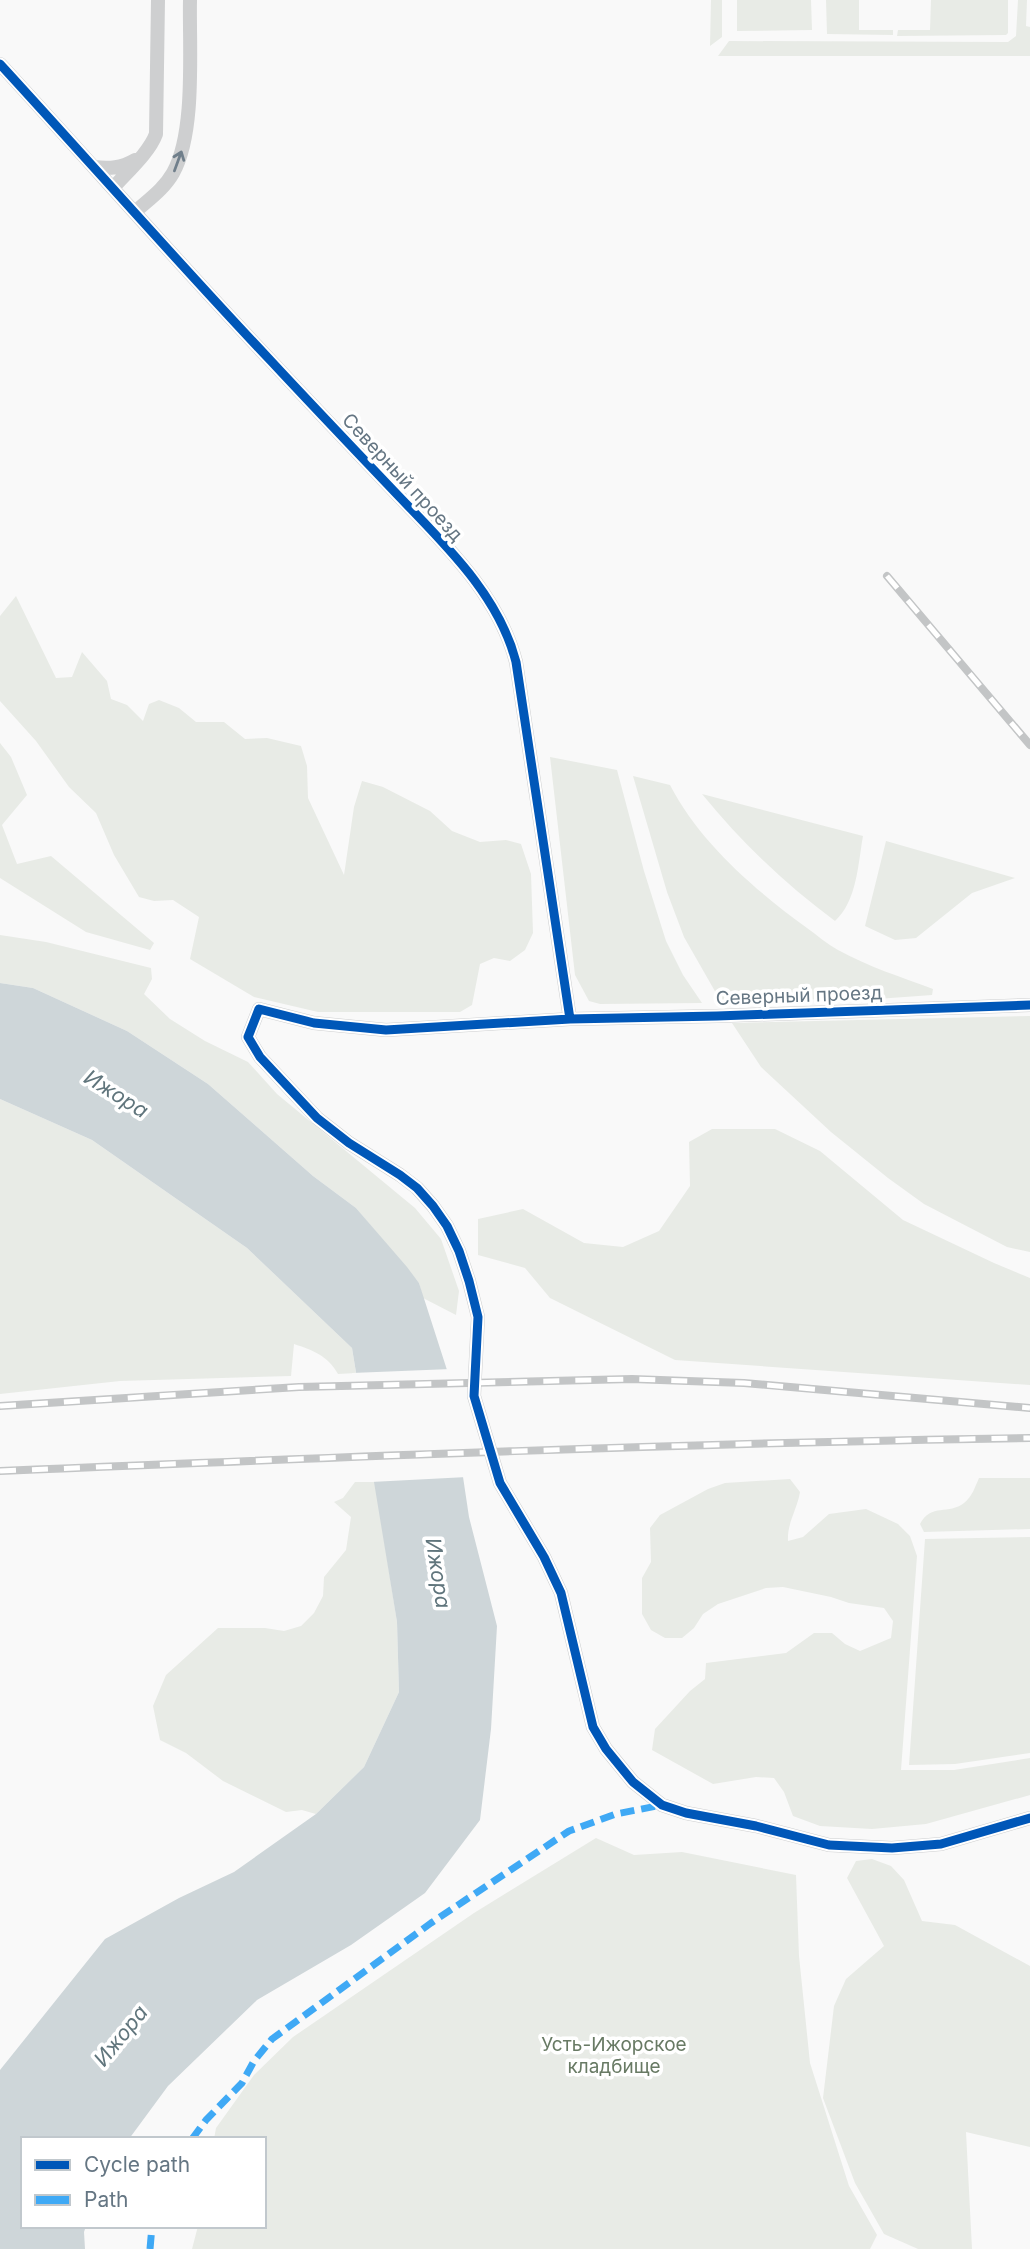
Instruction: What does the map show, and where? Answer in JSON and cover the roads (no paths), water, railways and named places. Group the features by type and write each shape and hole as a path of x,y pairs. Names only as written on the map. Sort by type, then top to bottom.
{"street":[{"path":"113,188 151,147 157,122 158,0"},
{"path":"135,212 162,188 173,174 186,135 190,0"},
{"name":"Северный проезд","path":"0,64 484,591 510,639 516,663 570,1019"},
{"path":"94,167 112,169 137,160"},
{"name":"Северный проезд","path":"1030,1005 570,1019 386,1030 314,1023 259,1009 248,1037 260,1057 317,1118 349,1143 400,1174 433,1206 447,1226 459,1251 478,1317 474,1396 500,1483 544,1557 561,1593 593,1727 606,1749 633,1782 663,1805 686,1813 756,1826 829,1845 892,1848 940,1844 1030,1818"}],"water":[{"name":"Ижора","path":"0,983 33,988 127,1031 208,1084 313,1176 356,1208 419,1283 447,1370 469,1517 497,1626 491,1729 480,1820 425,1893 351,1945 257,2000 168,2086 130,2137 21,2137 21,2228 85,2228 85,2249 0,2249 0,2070 105,1939 179,1898 234,1872 316,1814 364,1767 399,1692 397,1622 352,1348 247,1248 92,1140 0,1099"}],"railway":[{"path":"887,576 1030,745"},
{"path":"0,1406 299,1387 632,1379 744,1383 1030,1408"},
{"path":"0,1471 644,1447 1030,1438"}],"park label":[{"name":"Усть-Ижорское кладбище","path":"614,2055"}]}
